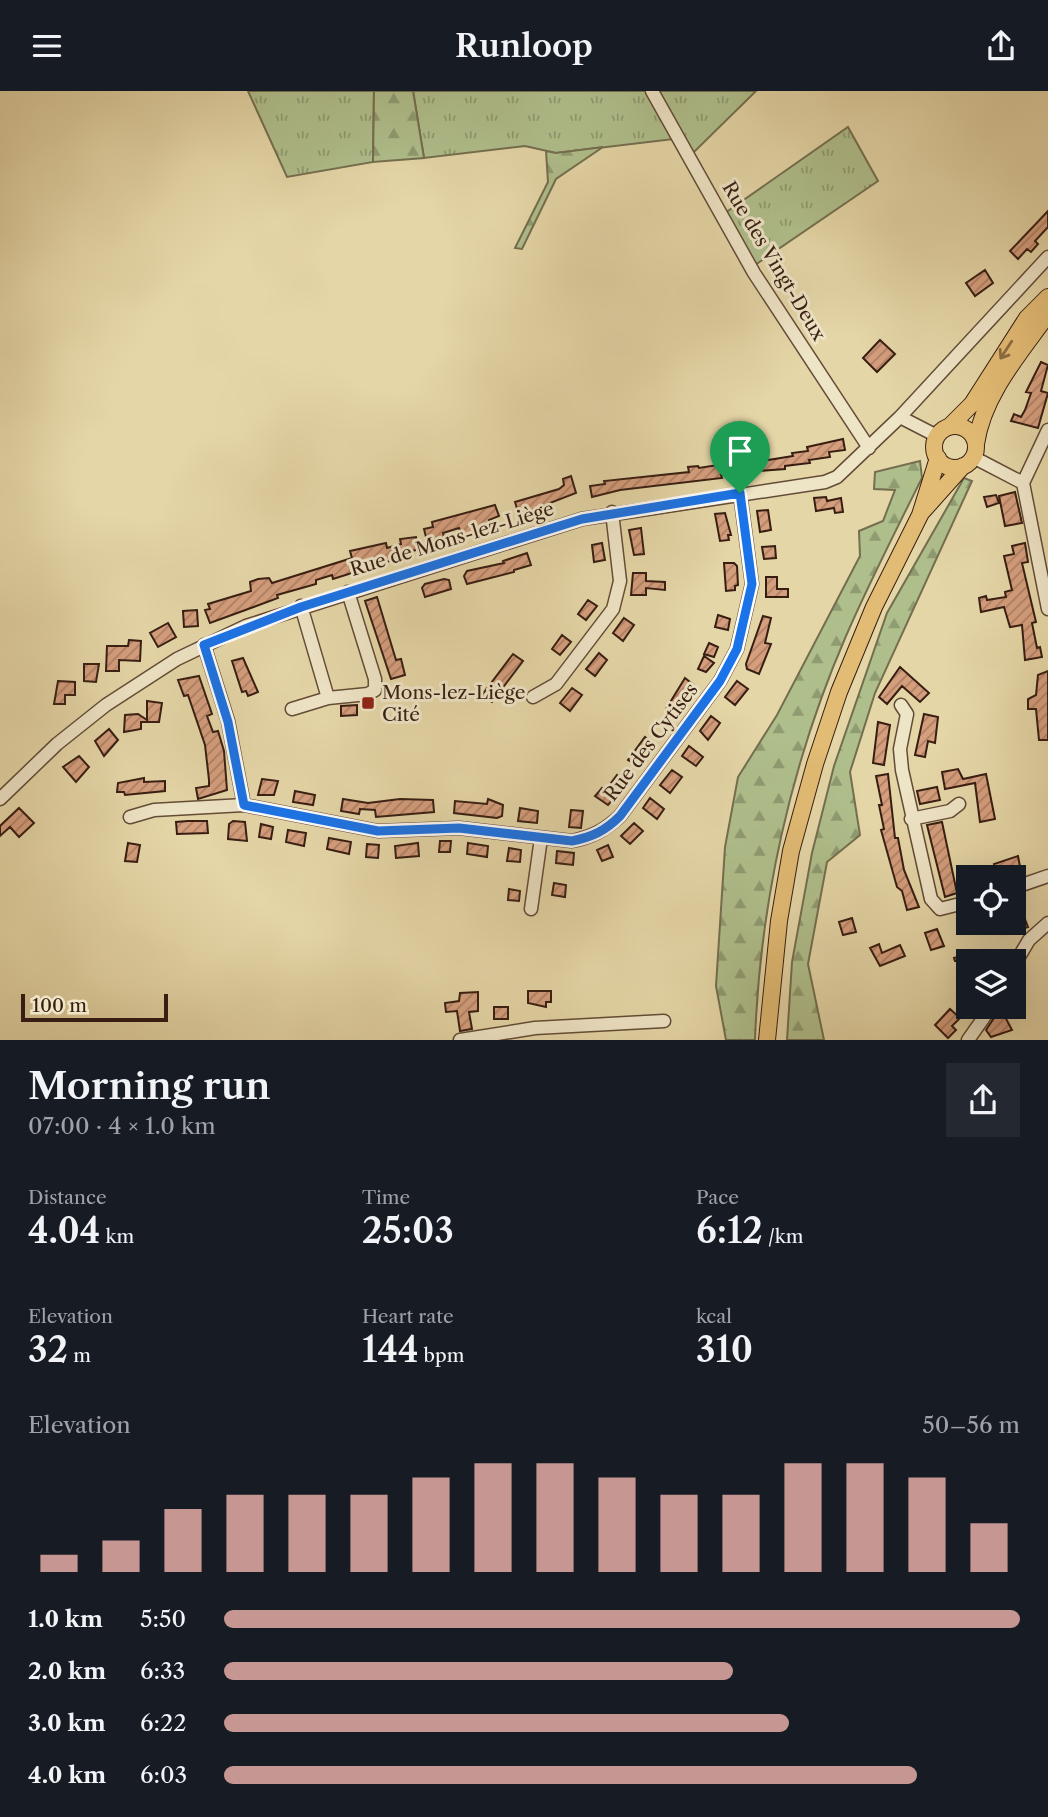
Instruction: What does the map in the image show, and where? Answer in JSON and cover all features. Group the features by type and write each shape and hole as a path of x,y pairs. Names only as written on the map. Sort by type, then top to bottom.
{"main road":[{"path":"971,456 946,466 938,458 934,447 943,432 972,404 1027,318 1048,297"},
{"path":"920,515 971,456 980,424 995,392 1048,314"},
{"path":"943,432 967,430 971,456"},
{"path":"767,1040 779,921 791,851 816,764 839,692 874,607 920,515 938,458"}],"street":[{"name":"Rue des Vingt-Deux","path":"652,91 754,273 869,447"},
{"name":"Rue de Mons-lez-Liège","path":"0,799 57,744 106,705 204,645 301,607 612,512 825,482 846,470 900,417 1048,257"},
{"path":"900,417 920,427 943,432"},
{"path":"1048,430 1023,483 1048,609"},
{"path":"971,456 1023,483"},
{"name":"Rue des Cytises","path":"130,817 154,810 244,805 378,831 459,828 572,841 589,838 607,829 620,816 731,666 752,584 740,493"},
{"path":"533,697 556,684 613,610 620,581 612,512"},
{"path":"292,709 328,698 369,694 374,690 375,679 348,592"},
{"path":"301,607 328,698"},
{"path":"204,645 228,722 244,805"},
{"path":"901,705 907,714 901,741 901,763 911,819 933,903 944,909 956,906"},
{"path":"911,819 950,811 959,804"},
{"path":"531,909 541,838"},
{"path":"1026,884 1048,876"},
{"path":"1024,949 1029,940 1048,923"},
{"path":"968,1040 983,1019"},
{"path":"460,1040 664,1021"}],"green space":[{"path":"248,91 374,91 373,162 287,177"},
{"path":"374,91 413,91 424,158 373,162"},
{"path":"413,91 649,91 674,139 556,153 525,146 424,158"},
{"path":"655,91 756,91 693,153"},
{"path":"848,127 878,181 755,265 725,213"},
{"path":"603,147 556,179 522,249 515,248 548,182 546,151 556,153"},
{"path":"920,461 922,478 846,636 809,733 794,783 771,885 758,988 755,1040 726,1040 716,986 725,847 738,777 777,715 860,556 859,531 883,521 895,490 874,489 875,472"},
{"path":"964,478 972,481 875,693 850,772 860,835 827,862 808,964 824,1040 787,1040 792,962 812,853 834,766 887,613"}],"building":[{"path":"1048,211 1048,227 1035,241 1038,244 1031,252 1027,249 1018,259 1010,251"},
{"path":"985,270 993,283 975,296 966,283"},
{"path":"880,340 895,354 877,372 863,358"},
{"path":"1041,362 1048,365 1041,391 1048,393 1038,428 1011,421 1014,414 1021,417 1025,410 1031,393 1026,392"},
{"path":"843,439 845,450 829,452 830,457 785,466 785,469 721,475 722,478 620,490 592,497 590,486 605,484 604,481 689,472 688,467 699,468 768,457 768,460 793,456 792,453 808,451 807,447"},
{"path":"571,476 576,493 519,515 515,502 559,489 564,485 563,479"},
{"path":"1015,492 1022,523 1005,526 999,496"},
{"path":"996,495 999,503 987,507 984,497"},
{"path":"826,497 827,501 841,498 843,512 835,513 834,508 816,511 814,498"},
{"path":"495,505 499,516 489,520 490,523 474,528 471,535 462,538 459,528 443,533 444,537 427,541 424,529 433,527 432,522"},
{"path":"768,510 771,530 760,532 757,511"},
{"path":"725,513 731,535 728,535 729,540 720,541 715,514"},
{"path":"641,528 644,554 634,555 629,530"},
{"path":"416,537 419,549 393,557 393,560 333,579 332,575 316,580 316,584 277,595 278,598 210,623 205,610 210,609 208,604 251,591 250,582 258,579 269,578 272,583 352,558 350,551 386,543 387,548 401,544 400,539"},
{"path":"602,543 605,560 594,562 592,545"},
{"path":"1025,543 1028,562 1022,563 1036,622 1032,623 1037,648 1040,647 1042,657 1025,660 1022,625 1010,627 1004,607 981,612 979,598 986,596 987,600 1006,597 1005,592 1012,590 1004,556 1014,554 1012,546"},
{"path":"775,546 776,558 764,559 762,547"},
{"path":"527,553 531,565 467,584 464,576 467,571 504,563 503,561"},
{"path":"724,563 734,563 737,566 738,585 735,590 726,591"},
{"path":"633,573 646,573 646,581 665,582 665,590 646,588 646,595 631,595"},
{"path":"766,577 777,577 777,589 788,589 788,597 766,597"},
{"path":"449,580 451,589 425,597 422,588 425,584"},
{"path":"377,597 396,660 401,659 405,675 391,679 365,601"},
{"path":"588,600 597,606 586,620 578,614"},
{"path":"197,610 198,626 184,627 183,611"},
{"path":"718,615 730,619 728,630 715,627"},
{"path":"763,616 771,618 765,643 771,644 759,674 747,669 746,664"},
{"path":"624,618 634,625 623,641 613,633"},
{"path":"168,623 176,637 158,647 150,633"},
{"path":"562,635 571,642 560,655 552,649"},
{"path":"129,640 141,641 140,661 119,660 119,671 106,671 107,646 128,646"},
{"path":"709,643 718,647 714,657 704,654"},
{"path":"599,653 607,660 595,676 586,669"},
{"path":"513,654 523,661 492,702 482,695"},
{"path":"704,656 714,663 706,672 698,669"},
{"path":"243,658 258,692 248,696 246,691 242,692 232,661"},
{"path":"84,664 99,664 96,682 84,681"},
{"path":"900,667 929,693 920,702 902,686 887,704 879,697"},
{"path":"1048,671 1048,740 1039,740 1036,709 1028,709 1028,699 1036,695 1038,675"},
{"path":"199,676 212,714 207,716 213,732 218,731 224,751 227,790 198,799 196,788 209,786 205,745 188,695 184,696 178,680"},
{"path":"685,678 695,686 695,692 687,701 684,698 674,715 666,709"},
{"path":"58,681 75,682 75,695 65,695 65,704 54,704"},
{"path":"737,681 748,689 735,705 725,697"},
{"path":"572,688 582,695 570,711 560,703"},
{"path":"147,701 162,703 159,722 141,722 141,729 124,732 125,715 138,714 147,720"},
{"path":"357,705 357,715 341,716 341,706"},
{"path":"924,714 938,717 935,743 928,741 925,757 915,755"},
{"path":"711,716 720,723 708,740 700,731"},
{"path":"878,722 890,725 884,765 873,763"},
{"path":"109,729 118,740 104,756 95,741"},
{"path":"645,737 653,743 652,748 641,763 638,761 636,765 628,760"},
{"path":"689,746 703,757 696,766 682,756"},
{"path":"79,756 89,767 76,782 63,767"},
{"path":"958,769 963,779 986,774 995,819 980,822 975,783 945,789 942,772"},
{"path":"672,770 682,777 670,793 660,785"},
{"path":"888,774 895,838 898,838 904,870 919,907 907,910 902,891 897,887 881,830 884,829 879,805 882,805 876,776"},
{"path":"617,775 625,781 624,787 608,805 595,796 602,788 605,791"},
{"path":"144,778 144,782 165,781 165,791 125,795 124,792 117,792 118,783"},
{"path":"262,779 278,781 274,795 258,795"},
{"path":"937,787 940,800 920,804 917,791"},
{"path":"295,791 315,795 313,805 293,802"},
{"path":"650,798 664,809 657,819 643,808"},
{"path":"343,799 368,803 400,799 433,800 434,812 376,817 375,810 360,809 359,814 341,811"},
{"path":"488,799 503,805 502,816 497,818 454,813 455,801 487,804"},
{"path":"19,808 34,823 19,837 10,827 0,836 0,826"},
{"path":"520,808 538,811 537,823 518,821"},
{"path":"571,810 583,811 581,828 569,827"},
{"path":"207,821 208,833 177,834 176,822"},
{"path":"233,821 245,822 247,841 228,839 229,824"},
{"path":"942,822 956,893 945,897 927,825"},
{"path":"634,823 643,831 630,844 621,836"},
{"path":"261,824 273,827 271,839 259,837"},
{"path":"288,830 306,833 304,846 286,842"},
{"path":"329,838 351,842 349,854 327,849"},
{"path":"440,841 451,841 450,852 439,852"},
{"path":"128,843 140,845 137,862 125,861"},
{"path":"418,843 419,856 396,858 395,846"},
{"path":"468,843 488,846 487,857 467,854"},
{"path":"367,844 379,845 378,858 366,857"},
{"path":"608,845 613,857 602,861 597,850"},
{"path":"509,848 521,850 520,862 507,861"},
{"path":"557,851 574,853 573,865 556,863"},
{"path":"1018,856 1020,865 994,865"},
{"path":"554,883 566,885 565,897 552,895"},
{"path":"509,889 520,891 519,901 508,900"},
{"path":"852,918 856,932 843,935 839,922"},
{"path":"937,929 944,946 931,950 925,933"},
{"path":"879,944 882,953 900,945 905,956 880,966 870,948"},
{"path":"528,991 551,991 551,1002 546,1002 546,1007 528,1003"},
{"path":"478,992 478,1011 469,1012 472,1029 460,1031 457,1011 446,1012 445,1003 459,1001 460,993"},
{"path":"494,1007 508,1007 508,1019 494,1019"},
{"path":"950,1009 956,1014 956,1019 959,1019 952,1026 956,1030 948,1038 935,1025"},
{"path":"993,1019 1006,1019 1012,1030 991,1037 986,1030"}],"place":[{"name":"Mons-lez-Liège Cité","path":"368,703"}],"route":[{"path":"740,493 752,584 731,666 620,816 607,829 589,838 572,841 459,828 378,831 244,805 228,722 204,645 246,626 301,607 582,519 740,493"}]}
